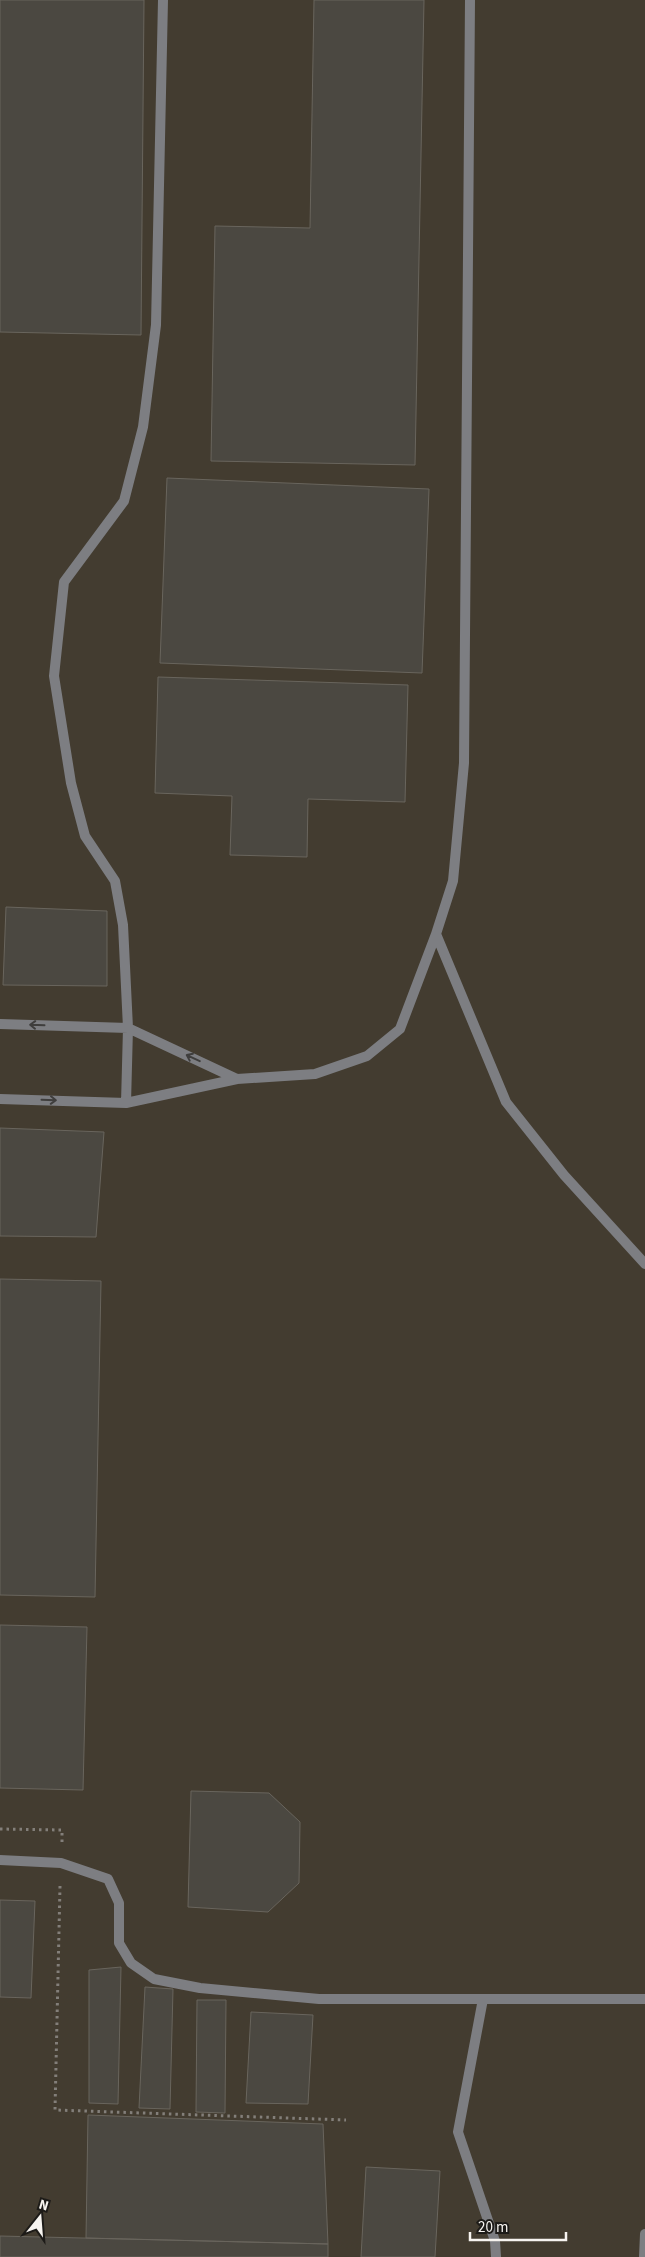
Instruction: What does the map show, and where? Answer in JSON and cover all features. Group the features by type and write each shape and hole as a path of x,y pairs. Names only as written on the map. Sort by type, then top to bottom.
{"lane":[{"path":"126,1103 128,1028 123,925 115,881 85,836 71,783 54,676 64,582 124,501 143,426 156,325 163,0"},
{"path":"0,1099 126,1103 237,1079 315,1074 366,1056 400,1029 436,934 453,881 464,762 470,0"},
{"path":"436,934 506,1102 564,1175 645,1264"},
{"path":"0,1024 128,1028 237,1079"},
{"path":"0,1860 61,1863 108,1879 119,1903 119,1943 131,1963 154,1979 200,1988 319,1999 645,1999"},
{"path":"483,1999 458,2132 492,2232 496,2257"},
{"path":"644,2257 645,2234"}],"path":[{"path":"0,1829 62,1830 56,2110 346,2120"}],"shaded area":[{"path":"0,0 645,0 645,2257 0,2257"}],"building":[{"path":"0,0 144,0 141,335 0,332"},
{"path":"314,0 424,0 415,465 211,461 215,226 310,228"},
{"path":"167,478 429,489 422,673 160,663"},
{"path":"158,677 408,685 405,802 308,799 307,857 230,855 232,796 155,793"},
{"path":"6,907 107,911 107,986 3,985"},
{"path":"0,1128 104,1132 96,1237 0,1236"},
{"path":"0,1279 101,1281 95,1597 0,1595"},
{"path":"0,1625 87,1627 83,1790 0,1788"},
{"path":"191,1791 269,1793 300,1822 299,1883 268,1912 188,1907"},
{"path":"0,1900 35,1901 31,1998 0,1997"},
{"path":"121,1967 118,2104 89,2103 89,1970"},
{"path":"145,1987 173,1989 170,2109 139,2108"},
{"path":"197,2000 226,2000 225,2113 196,2112"},
{"path":"251,2012 313,2015 308,2104 246,2103"},
{"path":"88,2115 323,2124 328,2244 86,2238"},
{"path":"366,2167 440,2171 435,2257 361,2257"},
{"path":"0,2236 328,2244 328,2257 0,2257"}]}
